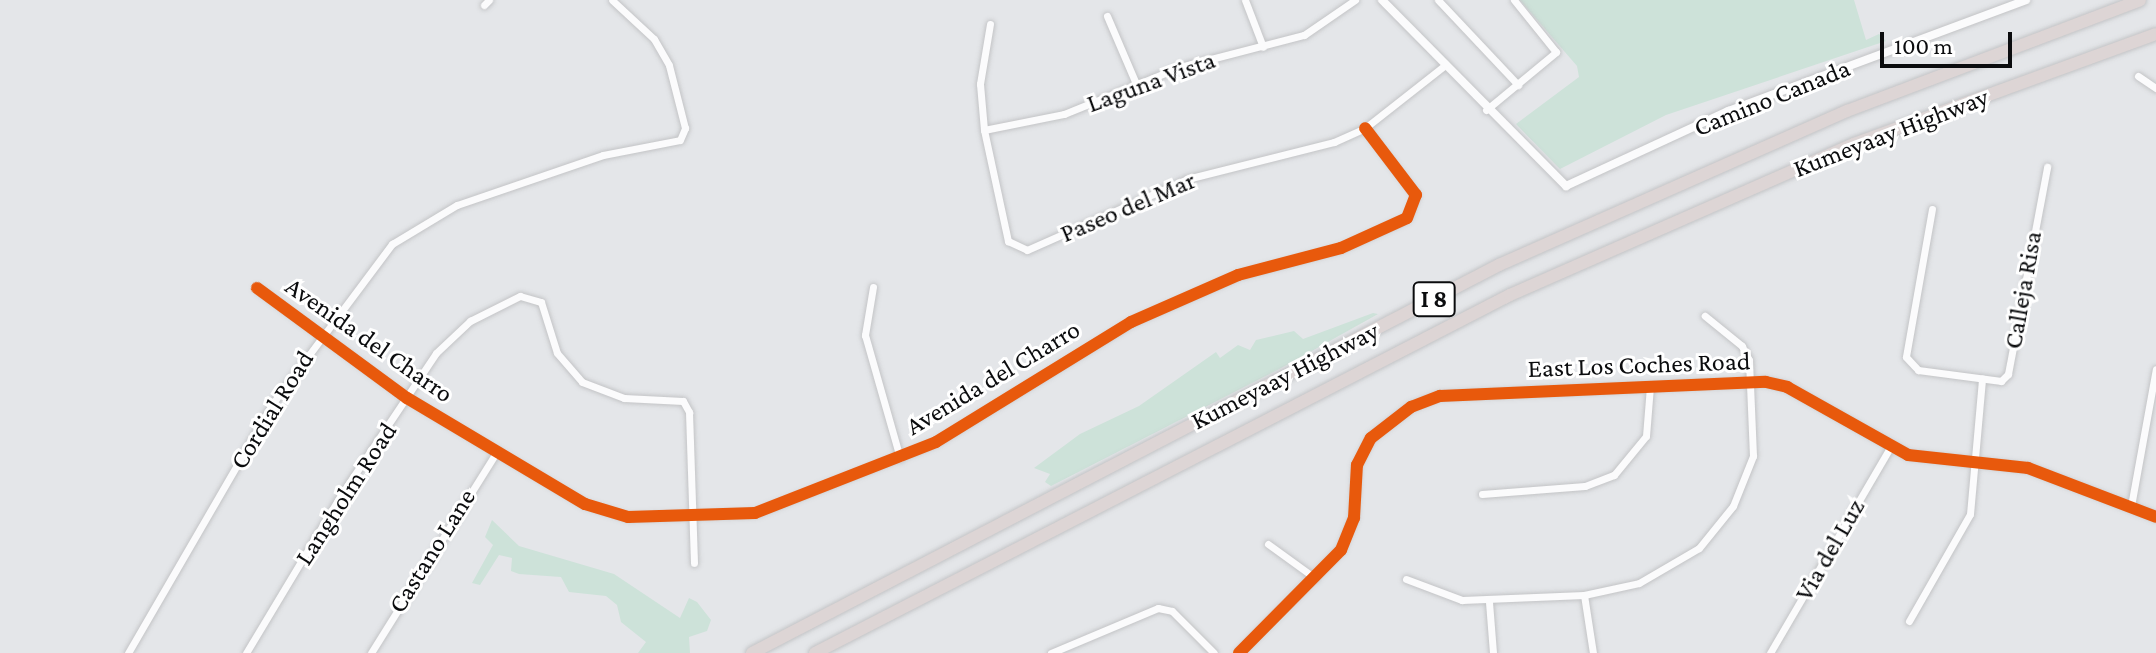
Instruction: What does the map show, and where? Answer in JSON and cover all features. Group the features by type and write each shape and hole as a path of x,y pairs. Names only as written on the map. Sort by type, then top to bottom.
{"highway":[{"name":"Kumeyaay Highway","path":"752,653 1499,265 1847,111 2140,0"},
{"name":"Kumeyaay Highway","path":"815,653 1510,295 1854,144 2156,34"}],"street":[{"name":"Cordial Road","path":"128,653 273,403 370,267 436,213 603,155 673,144 684,134 669,65 654,39 612,0"},
{"path":"1245,0 1263,47"},
{"name":"Laguna Vista","path":"984,130 1064,114 1180,67 1263,47 1312,31 1355,0"},
{"path":"1382,0 1486,110 1556,52 1514,0"},
{"path":"1438,0 1518,85"},
{"name":"Camino Canada","path":"1486,110 1566,186 1728,111 2026,0"},
{"path":"1107,16 1137,86"},
{"name":"Paseo del Mar","path":"990,24 980,84 984,130 1008,241 1027,250 1187,179 1334,142 1365,128 1445,65"},
{"path":"2138,76 2156,88"},
{"name":"Avenida del Charro","path":"257,288 407,398 606,512 693,516 755,513 900,458 1131,322 1238,275 1341,248 1407,218 1416,195 1365,128"},
{"name":"Calleja Risa","path":"1909,621 1964,530 1975,461 1982,379 2008,374 2047,167"},
{"path":"1932,209 1906,357 1918,370 1982,379"},
{"path":"873,287 865,335 900,458"},
{"name":"Langholm Road","path":"246,653 341,495 436,353 470,321 520,296 534,296 557,353 582,382 624,398 683,401 689,412 693,516"},
{"path":"1406,579 1448,598 1489,602 1584,595 1653,577 1717,528 1753,456 1754,380 1742,346 1705,316"},
{"path":"2131,506 2152,424 2156,369"},
{"name":"East Los Coches Road","path":"1239,653 1315,578 1349,534 1355,475 1365,447 1411,407 1450,395 1754,380 1787,387 1890,448 1928,459 2028,468 2156,517"},
{"path":"1482,494 1585,486 1614,475 1646,436 1650,386"},
{"name":"Via del Luz","path":"1770,653 1890,448"},
{"name":"Castano Lane","path":"371,653 497,451"},
{"path":"693,516 694,563"},
{"path":"1268,544 1315,578"},
{"path":"1584,595 1593,653"},
{"path":"1489,602 1493,653"},
{"path":"1051,653 1158,608 1172,611 1214,653"}],"green space":[{"path":"1520,0 1854,0 1866,40 1879,34 1886,41 1666,115 1560,169 1516,124 1579,77 1577,66"},
{"path":"1373,313 1378,314 1285,366 1051,486 1045,482 1050,474 1034,468 1080,434 1139,406 1216,352 1220,358 1238,345 1250,350 1256,340 1294,331 1303,339"},
{"path":"492,520 519,546 614,574 680,618 689,598 697,602 711,620 707,631 689,637 690,653 638,653 646,642 621,622 617,605 606,596 569,592 561,577 519,574 511,571 512,558 499,555 480,585 472,583 493,545 485,537"}],"cycle path":[{"path":"257,288 407,398 585,504 628,517 755,513 936,442 1131,322 1238,275 1341,248 1407,218 1416,195 1365,128"},
{"path":"1239,653 1341,550 1354,518 1357,465 1371,438 1411,407 1440,396 1766,382 1787,387 1908,455 2028,468 2156,517"}]}
